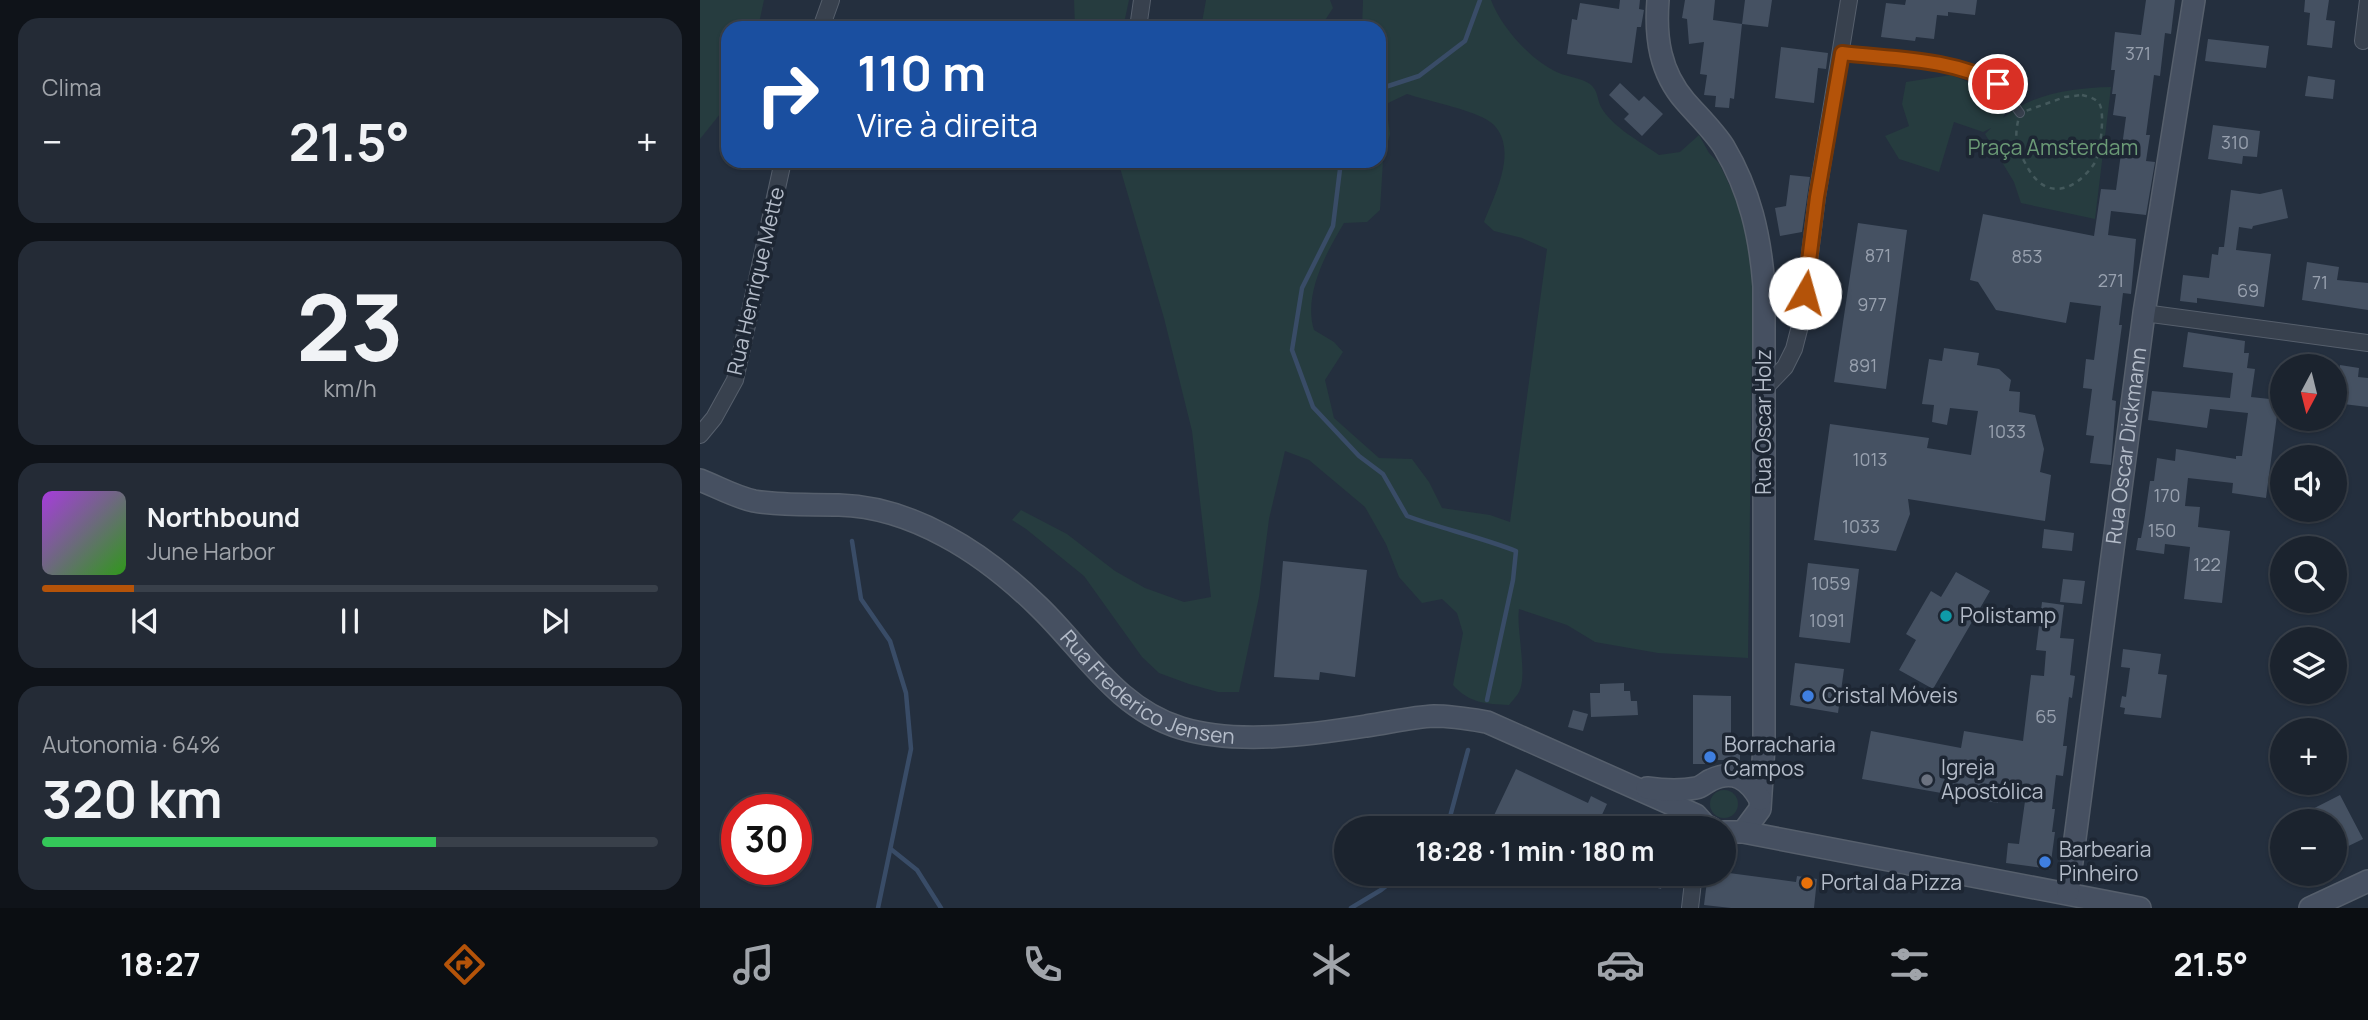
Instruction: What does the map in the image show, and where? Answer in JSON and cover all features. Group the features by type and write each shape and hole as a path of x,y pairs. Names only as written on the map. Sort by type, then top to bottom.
{"main road":[{"name":"Rua Oscar Holz","path":"1658,0 1658,40 1666,73 1685,102 1722,145 1742,183 1758,233 1764,286 1764,746 1760,804"},
{"name":"Rua Oscar Dickmann","path":"2068,892 2144,313 2194,0"},
{"name":"Rua Frederico Jensen","path":"700,480 754,501 873,509 903,516 944,535 972,552 1039,607 1092,668 1134,705 1182,729 1244,737 1324,732 1432,716 1487,722 1691,816"},
{"path":"1735,775 1752,770 1764,746"},
{"name":"Rua Frederico Jensen","path":"1628,785 1674,790 1699,788 1717,777 1735,775 1746,780 1772,823 1788,835 1814,847"},
{"path":"1699,788 1710,816"},
{"path":"1736,816 1760,804"},
{"name":"Rua Frederico Jensen","path":"1736,831 2068,892 2140,908"},
{"path":"2311,908 2368,881"}],"street":[{"path":"824,21 831,0"},
{"path":"1139,21 1142,0"},
{"path":"1764,389 1789,358 1802,318 1817,197 1849,0"},
{"path":"2363,41 2368,0"},
{"name":"Rua Henrique Mette","path":"700,435 714,418 735,380 781,168"},
{"path":"2144,313 2368,343"},
{"path":"1690,908 1693,886"}],"lane":[{"path":"1842,53 1952,66 1979,73 1998,84 2020,113"}],"path":[{"path":"2065,97 2093,97 2100,105 2103,118 2096,162 2082,178 2064,189 2056,190 2041,184 2034,178 2019,153 2015,139 2020,113 2065,97"}],"green space":[{"path":"700,0 764,0 760,21 721,21 721,113 700,139"},
{"path":"1074,0 1129,0 1124,21 1075,21"},
{"path":"1206,0 1330,0 1333,8 1325,21 1202,21"},
{"path":"1363,0 1491,0 1502,21 1528,52 1549,68 1590,84 1595,89 1601,107 1612,121 1659,155 1680,152 1699,135 1709,153 1719,163 1747,222 1753,277 1748,658 1658,653 1595,642 1567,625 1519,609 1522,675 1519,692 1509,705 1485,703 1465,696 1453,685 1463,633 1457,613 1442,599 1422,603 1399,577 1386,544 1365,507 1309,460 1285,451 1269,519 1259,597 1239,692 1218,692 1159,673 1142,657 1084,576 1012,520 1021,510 1067,534 1115,571 1145,588 1184,602 1211,597 1192,431 1164,318 1120,168 1383,168 1380,210 1367,222 1344,223 1330,247 1314,289 1311,317 1314,330 1334,342 1343,352 1325,380 1334,418 1379,458 1412,459 1429,482 1442,508 1490,515 1510,522 1547,249 1522,238 1494,231 1484,222 1498,186 1504,160 1501,135 1494,125 1478,115 1407,94 1386,104 1386,21 1362,21"},
{"name":"Praça Amsterdam","path":"1951,75 1993,92 2006,111 2003,118 2040,97 2111,87 2095,219 2021,203 2014,182 1985,134 1991,128 1983,132 1954,122 1939,172 1899,159 1885,136 1909,126 1902,104 1906,82"},
{"path":"1386,104 1390,134 1386,149"},
{"path":"1719,791 1729,791 1737,799 1737,809 1731,816 1717,816 1711,809 1711,799"}],"building":[{"path":"1620,0 1640,0 1639,9 1644,10 1641,27 1637,27 1632,63 1567,54 1572,19 1577,20 1580,3 1619,9"},
{"path":"1685,0 1715,0 1713,20 1742,24 1734,99 1730,98 1729,108 1715,107 1716,96 1704,95 1707,75 1700,74 1704,42 1689,44 1687,19 1682,18"},
{"path":"1745,0 1772,0 1768,27 1742,24"},
{"path":"1906,0 1977,0 1975,15 1948,12 1948,16 1937,15 1934,39 1916,37 1915,41 1881,37 1886,3 1905,5"},
{"path":"2146,0 2175,0 2171,34 2165,33 2160,76 2154,75 2146,135 2150,135 2146,161 2155,162 2146,215 2111,211 2108,235 2136,239 2131,294 2123,293 2119,325 2122,325 2112,400 2116,401 2111,465 2090,463 2094,436 2086,435 2092,389 2083,388 2086,359 2094,360 2101,306 2070,302 2066,323 1996,310 1978,282 1970,280 1983,214 2094,236 2101,189 2116,190 2126,117 2113,115 2115,70 2111,70 2115,32 2141,35"},
{"path":"2305,0 2329,0 2326,20 2335,21 2332,48 2307,45 2310,13 2304,12"},
{"path":"2208,39 2269,46 2266,68 2205,61"},
{"path":"1781,47 1828,53 1826,69 1818,68 1814,103 1775,98"},
{"path":"2308,76 2335,80 2333,99 2305,96"},
{"path":"1620,83 1639,101 1644,96 1663,114 1642,136 1624,119 1629,114 1609,95"},
{"path":"2213,125 2260,131 2257,157 2243,156 2242,164 2208,159"},
{"path":"1790,175 1810,177 1802,232 1780,236 1775,208 1786,206"},
{"path":"2282,189 2288,218 2253,226 2252,229 2239,227 2236,250 2271,254 2264,307 2197,298 2197,303 2180,301 2183,275 2209,278 2212,254 2218,255 2219,247 2224,247 2231,190 2260,194"},
{"path":"1858,223 1907,230 1886,389 1834,382"},
{"path":"2307,262 2339,267 2337,280 2368,283 2368,310 2302,300"},
{"path":"2188,332 2245,341 2244,353 2249,353 2247,368 2255,369 2251,397 2270,399 2270,431 2275,431 2273,445 2270,445 2266,498 2232,493 2233,483 2188,478 2185,506 2200,507 2198,527 2230,531 2222,603 2184,599 2190,547 2165,544 2164,554 2136,550 2138,538 2141,538 2150,481 2154,481 2157,458 2175,461 2176,449 2236,459 2236,456 2242,456 2248,413 2210,409 2207,428 2148,420 2152,391 2230,398 2233,373 2183,367"},
{"path":"1944,348 1979,353 1977,365 1999,369 2011,380 2009,391 2020,392 2019,412 2035,415 2044,449 2040,472 2051,475 2045,521 1908,499 1910,514 1896,551 1814,540 1830,424 1929,438 1927,448 1971,455 1978,411 1950,408 1947,425 1932,422 1934,405 1922,404 1929,359 1942,361"},
{"path":"2347,366 2359,368 2358,377 2368,378 2368,407 2347,404"},
{"path":"2044,529 2074,533 2072,551 2042,548"},
{"path":"1283,561 1367,570 1355,677 1320,672 1319,680 1274,677"},
{"path":"1808,563 1859,569 1850,643 1799,637"},
{"name":"Polistamp","path":"1956,572 1990,591 1933,689 1899,670 1916,640 1906,634 1931,591 1941,597"},
{"path":"2063,579 2085,581 2082,604 2060,602"},
{"path":"2042,602 2064,605 2060,638 2074,639 2070,675 2075,676 2072,698 2069,697 2063,746 2067,746 2063,776 2056,775 2052,809 2055,809 2052,832 2055,832 2050,869 2006,863 2008,843 2019,844 2026,794 2000,791 1998,803 1862,779 1871,731 1961,748 1964,731 2023,741 2031,675 2044,676 2046,651 2036,650"},
{"path":"2123,649 2161,654 2158,674 2167,675 2161,718 2124,714 2125,708 2120,707 2122,696 2126,697 2130,668 2121,667"},
{"path":"1795,663 1844,669 1838,713 1790,705"},
{"path":"1624,683 1624,691 1630,691 1631,701 1637,701 1638,715 1591,717 1590,693 1600,693 1600,684"},
{"path":"1693,695 1731,696 1731,741 1740,741 1740,760 1705,760 1705,764 1693,764"},
{"path":"1573,710 1588,714 1583,731 1568,727"},
{"path":"1516,769 1588,803 1591,796 1607,804 1601,816 1494,816"},
{"path":"2340,795 2363,839 2347,847 2347,809 2313,809"},
{"path":"1736,874 1796,882 1797,876 1817,879 1814,908 1731,908 1704,905 1706,886 1736,886"}],"waterway":[{"path":"1386,87 1419,76 1465,41 1480,0"},
{"path":"1340,168 1333,226 1302,288 1292,350 1313,407 1359,456 1383,474 1407,516 1516,551 1513,580 1487,700"},
{"path":"852,541 861,599 890,641 906,693 911,749 878,908"},
{"path":"1450,816 1468,750"},
{"path":"892,850 917,870 941,908"},
{"path":"1351,908 1386,886"}],"place":[{"name":"Polistamp","path":"1946,616"},
{"name":"Cristal Móveis","path":"1808,696"},
{"name":"Borracharia Campos","path":"1710,757"},
{"name":"Igreja Apostólica","path":"1927,780"},
{"name":"Barbearia Pinheiro","path":"2045,862"},
{"name":"Portal da Pizza","path":"1807,883"}],"route":[{"path":"1805,293 1817,197 1842,53 1952,66 1979,73 1998,84"}]}
